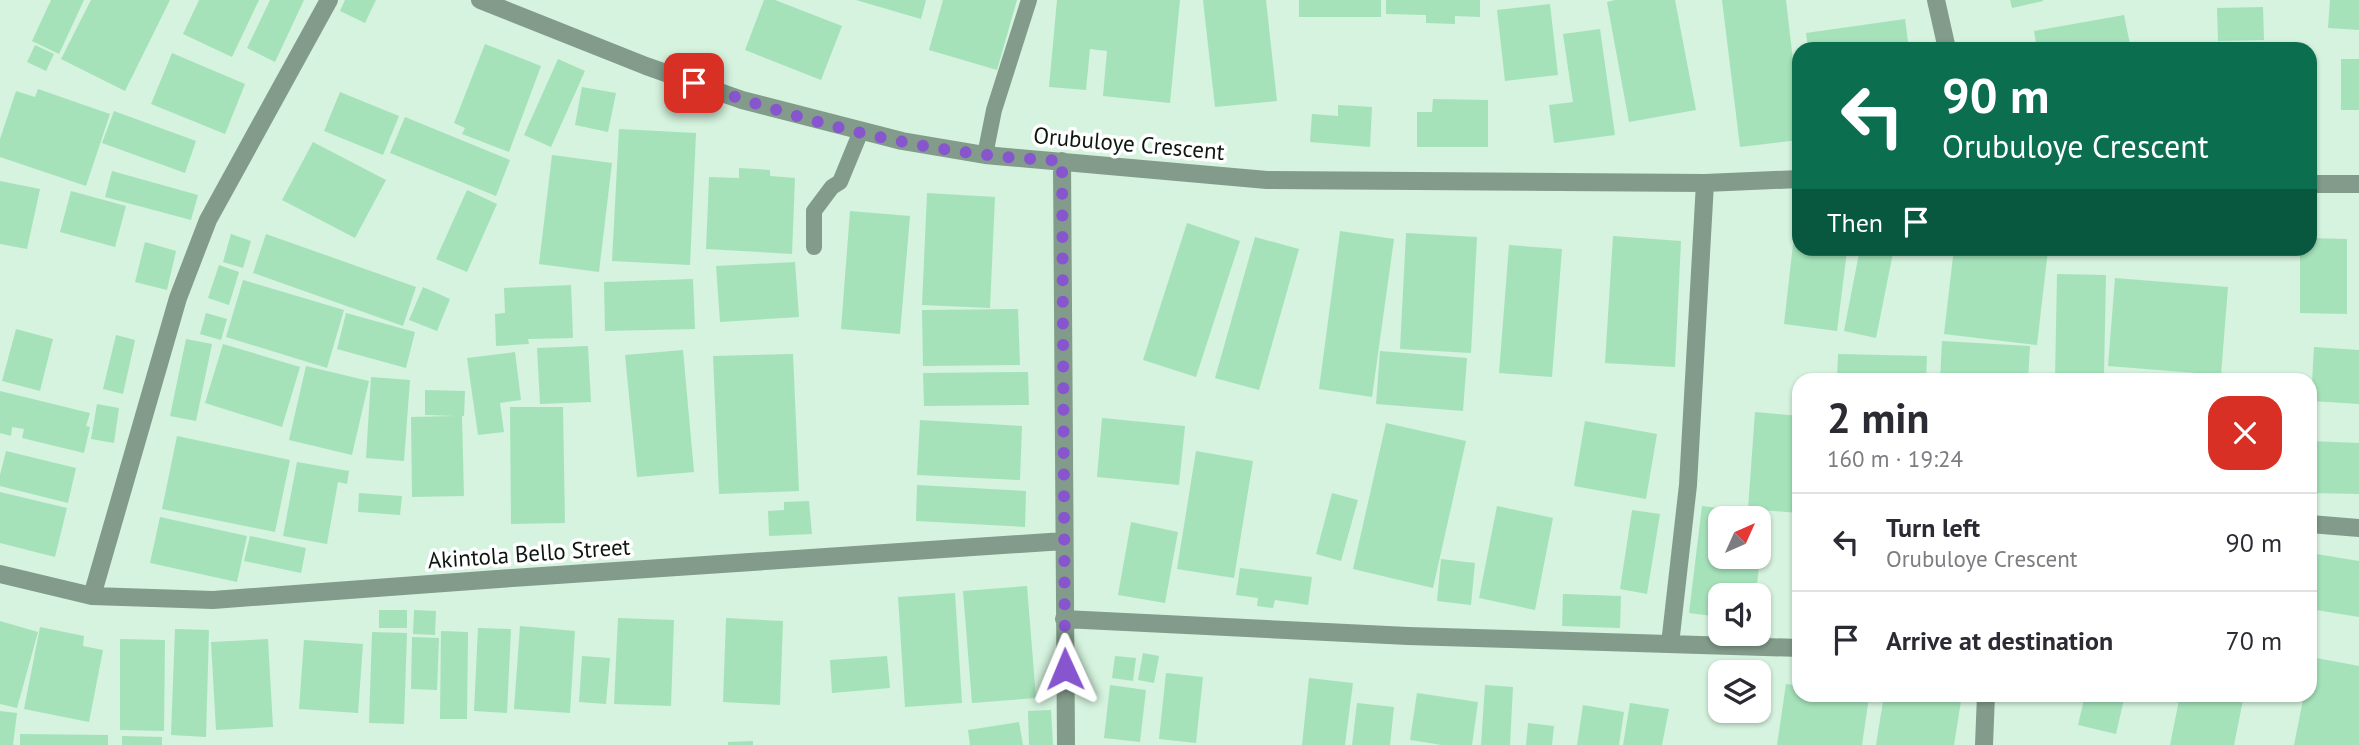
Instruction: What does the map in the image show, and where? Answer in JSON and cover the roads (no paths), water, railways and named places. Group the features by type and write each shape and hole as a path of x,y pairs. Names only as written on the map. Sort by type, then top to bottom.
{"street":[{"path":"92,596 178,298 208,220 329,0"},
{"name":"Orubuloye Crescent","path":"480,0 646,66 743,100 902,141 985,155 1267,180 1705,183 1792,179"},
{"path":"1936,0 1945,42"},
{"path":"1062,161 1066,745"},
{"path":"1670,644 1688,485 1705,183"},
{"path":"2317,184 2359,184"},
{"path":"2317,525 2359,528"},
{"name":"Akintola Bello Street","path":"0,574 92,596 213,600 1064,541"},
{"path":"1064,619 1408,636 1792,648"},
{"path":"1984,745 1986,702"}],"lane":[{"path":"985,155 994,110 1029,0"},
{"path":"814,247 814,211 832,187 840,181 861,131"}]}
